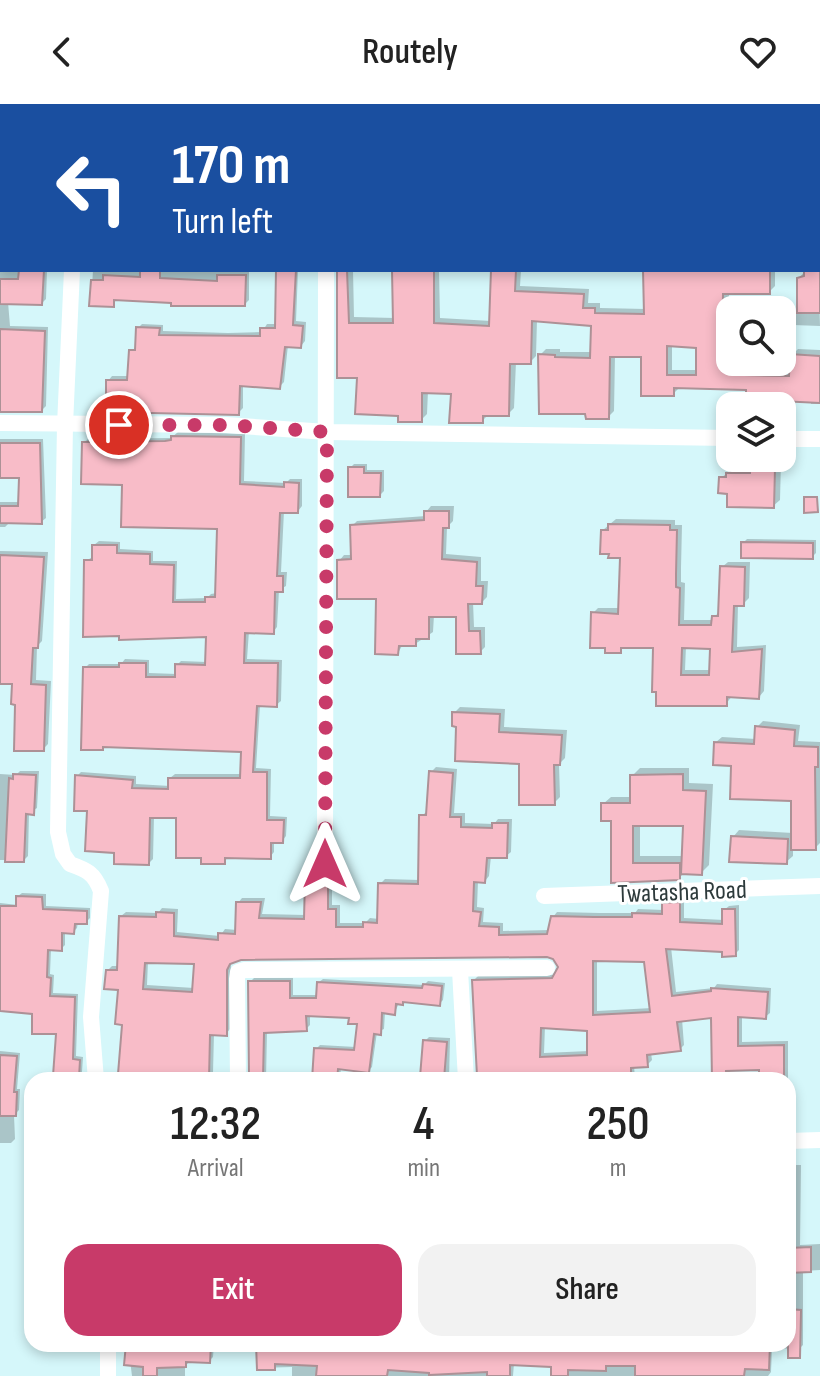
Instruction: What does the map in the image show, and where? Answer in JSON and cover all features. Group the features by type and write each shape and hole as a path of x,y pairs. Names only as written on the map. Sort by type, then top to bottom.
{"street":[{"path":"72,272 65,425 58,832 63,854 70,864 88,870 101,891 91,1017 95,1072"},
{"path":"325,864 326,272"},
{"path":"0,423 226,425 327,432 716,438"},
{"path":"796,439 820,439"},
{"name":"Twatasha Road","path":"544,896 820,886"},
{"path":"238,1072 238,972 547,968"},
{"path":"460,970 466,1072"},
{"path":"796,1141 820,1140"},
{"path":"108,1352 108,1376"}],"building":[{"path":"19,272 44,272 42,305 0,304 0,279 18,279"},
{"path":"140,272 160,272 160,278 217,281 217,275 246,275 245,306 171,306 171,303 114,300 114,307 89,306 91,280 103,280 103,275 140,277"},
{"path":"276,272 296,272 293,325 303,326 301,348 285,347 280,389 240,386 239,415 106,412 106,380 127,380 129,350 135,350 136,327 160,328 159,335 260,336 260,328 275,328"},
{"path":"337,272 347,272 349,323 393,323 392,272 434,272 434,323 489,326 491,272 516,272 515,291 584,294 583,308 595,308 595,313 644,314 643,272 770,272 770,294 716,296 716,376 796,376 796,354 820,356 820,403 796,402 796,392 746,390 674,388 674,396 641,396 641,357 610,357 609,419 586,419 585,414 539,414 538,354 590,358 591,326 532,321 531,364 510,364 509,416 483,416 483,423 449,423 451,394 422,393 422,422 398,422 398,416 355,414 357,378 337,378","holes":["667,346 696,348 696,375 667,375"]},
{"path":"804,272 820,272 820,313 797,313 797,278 804,276"},
{"path":"0,329 45,331 42,412 0,412"},
{"path":"171,436 241,437 240,484 284,487 284,482 299,483 298,513 280,513 277,576 283,576 283,592 275,592 274,634 245,633 244,663 278,663 277,707 257,706 253,772 267,772 267,820 284,820 283,843 271,843 271,859 225,858 225,864 201,864 201,858 176,858 176,818 150,818 149,865 114,864 114,853 85,851 87,811 74,811 75,775 133,780 132,788 168,789 168,778 240,778 241,752 103,747 103,750 81,750 83,667 146,663 146,677 175,677 175,664 205,665 206,637 119,640 119,636 83,637 84,560 92,560 92,545 117,545 117,553 150,554 150,564 174,565 173,602 205,602 205,597 215,597 217,529 121,527 122,485 81,484 82,442 165,441 171,440"},
{"path":"0,443 40,443 42,524 0,523 0,506 18,506 19,478 0,478"},
{"path":"348,467 364,467 364,473 381,473 380,497 348,497"},
{"path":"775,472 774,508 727,507 727,494 718,493 719,477 726,477 726,473"},
{"path":"804,497 817,497 818,512 804,513"},
{"path":"424,511 449,511 449,528 443,528 442,559 477,562 476,586 483,586 482,604 468,604 469,631 480,631 481,654 456,654 456,617 429,617 429,639 416,639 416,646 399,646 398,655 375,654 376,599 337,599 337,560 351,559 350,525 424,520"},
{"path":"608,524 670,525 670,530 677,530 679,625 711,625 712,616 718,616 720,566 745,567 744,606 734,606 732,652 762,649 759,699 727,697 727,706 656,706 656,692 652,692 653,648 621,648 621,653 605,653 605,648 590,648 591,612 618,614 620,558 600,554 601,530 608,530","holes":["682,648 710,649 709,675 681,675"]},
{"path":"741,542 813,543 813,559 741,558"},
{"path":"0,555 44,557 38,648 33,648 31,684 46,685 44,751 14,751 12,684 0,684"},
{"path":"452,712 500,714 499,732 562,735 560,765 554,765 555,805 519,805 519,764 455,761 456,727 452,726"},
{"path":"755,726 795,730 794,746 818,747 818,767 815,767 816,850 791,850 791,801 730,799 731,766 713,765 714,742 754,744"},
{"path":"429,771 453,773 450,817 461,817 461,827 492,828 492,823 508,823 507,858 487,858 485,883 474,882 473,911 481,912 479,926 499,927 499,935 547,934 551,916 632,917 632,913 662,914 662,903 680,902 680,922 722,924 722,909 735,909 736,956 722,957 722,952 666,949 672,996 711,991 711,988 768,992 766,1019 738,1017 738,1046 784,1045 784,1072 712,1072 711,1018 677,1022 681,1051 647,1055 648,1067 631,1068 631,1072 477,1072 472,980 552,978 558,967 553,959 547,957 241,960 230,964 227,970 227,1036 210,1035 209,1072 118,1072 122,1025 115,1024 118,990 104,989 106,970 117,970 119,916 156,917 156,912 174,913 174,936 218,940 218,933 235,934 236,902 261,902 259,918 304,919 305,879 328,879 328,909 336,909 336,927 363,927 363,922 377,923 378,883 418,884 419,815 426,815","holes":["593,961 644,962 650,1012 593,1015","145,963 194,964 192,992 143,989","541,1028 587,1031 587,1055 540,1057"]},
{"path":"13,774 36,775 34,815 26,814 24,862 5,862 9,778 13,779"},
{"path":"683,774 683,790 706,791 702,875 681,874 683,826 633,826 633,863 680,863 680,880 611,883 611,821 601,821 601,803 630,803 630,775"},
{"path":"731,836 788,839 787,864 729,862"},
{"path":"16,896 42,897 43,909 87,911 87,924 75,924 74,934 62,933 62,951 48,950 50,996 75,997 73,1059 80,1060 79,1072 53,1072 56,1034 32,1034 32,1014 0,1011 0,906 16,906"},
{"path":"248,981 290,981 290,998 316,998 317,982 422,988 423,984 442,986 440,1006 403,1002 403,1005 396,1004 395,1015 382,1013 381,1035 374,1034 369,1072 338,1069 338,1072 312,1072 314,1048 354,1050 357,1024 348,1024 349,1018 306,1016 307,1031 264,1033 263,1072 249,1072"},
{"path":"423,1040 447,1042 445,1072 420,1072"},
{"path":"0,1055 17,1056 16,1116 0,1116"},
{"path":"811,1247 811,1272 796,1273 796,1248"},
{"path":"796,1310 801,1310 800,1358 788,1358 788,1352 796,1352"},
{"path":"125,1352 211,1352 210,1363 186,1362 186,1367 157,1368 157,1376 143,1376 143,1367 124,1365"},
{"path":"256,1352 770,1352 769,1370 745,1369 744,1376 635,1376 635,1366 606,1366 606,1371 568,1370 568,1376 551,1376 551,1367 510,1365 510,1376 487,1376 487,1372 429,1375 388,1370 387,1376 316,1376 317,1366 275,1364 275,1370 257,1370"}],"route":[{"path":"119,425 226,425 327,432 325,864"}]}
